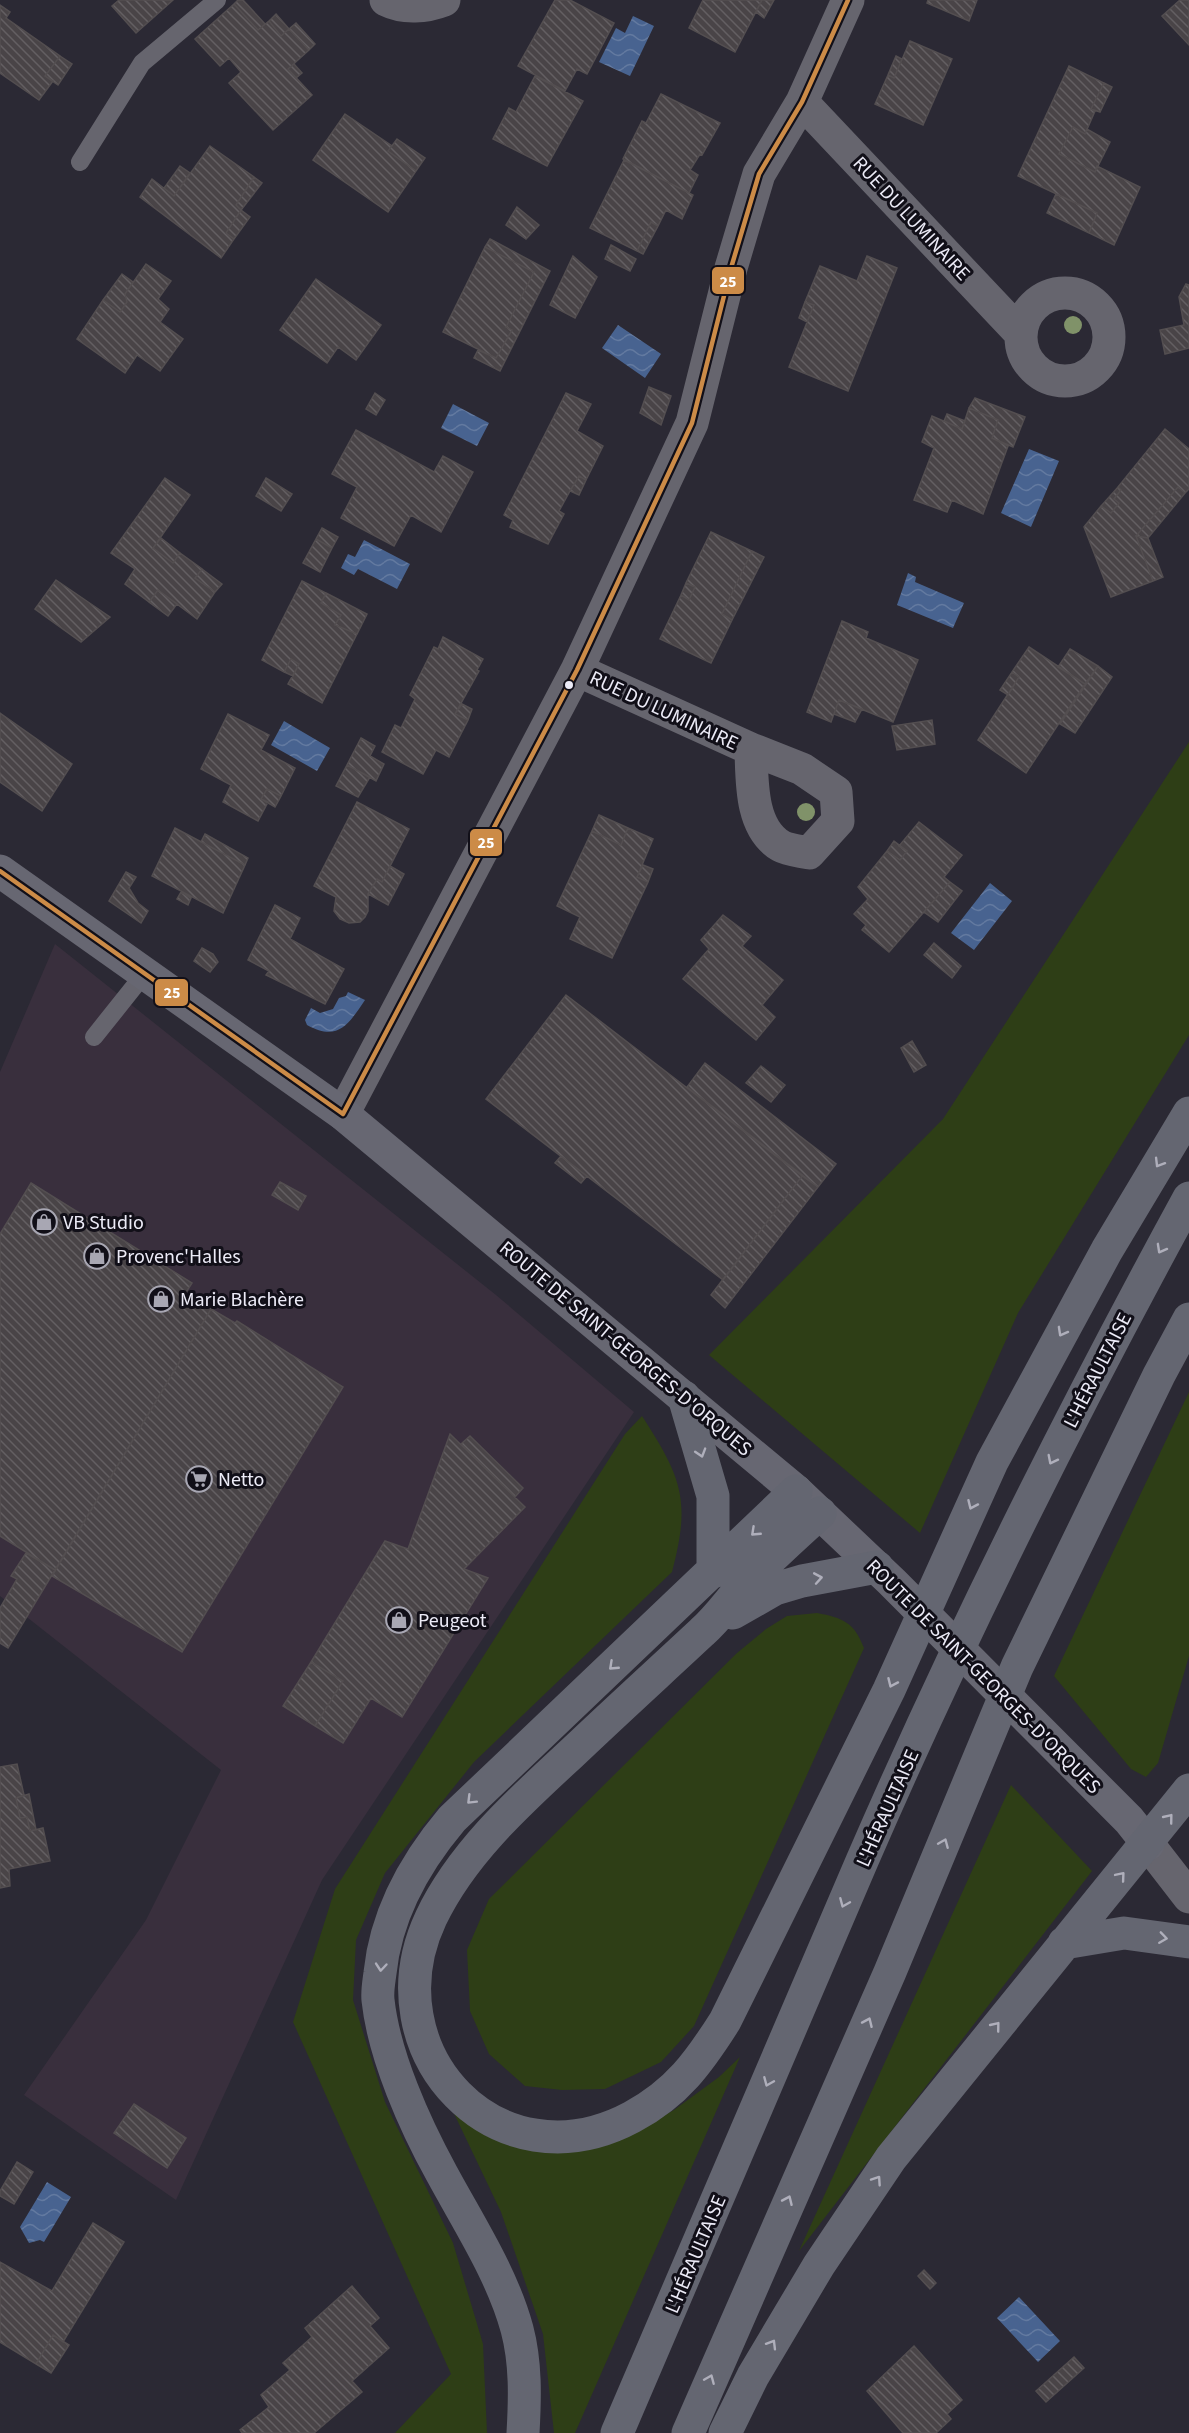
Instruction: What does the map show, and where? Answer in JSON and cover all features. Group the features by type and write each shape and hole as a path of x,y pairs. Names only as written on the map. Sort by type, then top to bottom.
{"highway":[{"path":"808,1502 745,1584 708,1627 519,1802 451,1883 430,1919 420,1952 415,1986 419,2028 432,2061 452,2091 476,2111 503,2127 552,2135 603,2129 631,2117 675,2088 692,2071 707,2049 725,2021 889,1690 992,1462 1107,1250 1189,1113"},
{"name":"L'HÉRAULTAISE","path":"616,2433 701,2241 863,1858 982,1600 1111,1342 1189,1198"},
{"path":"688,2433 890,1972 1017,1667 1159,1375 1189,1319"},
{"path":"684,1396 713,1496 713,1572"},
{"path":"523,2433 525,2382 517,2330 498,2278 441,2171 404,2091 387,2041 378,1999 382,1954 390,1919 408,1881 429,1846 452,1819 713,1572 808,1502"},
{"path":"708,1627 775,1589 802,1581 885,1575"},
{"path":"725,2433 753,2376 819,2265 891,2158 1064,1943 1138,1832 1189,1790"},
{"path":"1064,1943 1124,1933 1189,1942"}],"main road":[{"name":"ROUTE DE SAINT-GEORGES-D'ORQUES","path":"0,871 343,1114 684,1396 808,1502 885,1575 1138,1832"}],"street":[{"path":"386,0 392,3 426,7 444,0"},
{"name":"RUE DU LUMINAIRE","path":"343,1114 577,670 692,423 731,268 759,174 802,102 848,0"},
{"name":"RUE DU LUMINAIRE","path":"802,102 1021,334"},
{"name":"RUE DU LUMINAIRE","path":"577,670 750,749"},
{"name":"ROUTE DE SAINT-GEORGES-D'ORQUES","path":"1138,1832 1189,1897"}],"lane":[{"path":"80,162 142,63 217,0"},
{"path":"94,1037 145,974"}],"shaded area":[{"path":"55,944 496,1295 634,1412 322,1880 176,2200 24,2095 146,1920 221,1770 0,1596 0,1072"}],"green space":[{"path":"1189,742 1189,1035 1018,1313 920,1533 709,1355 943,1119"},
{"path":"1189,1392 1189,1656 1158,1763 1146,1777 1131,1769 1054,1676"},
{"path":"642,1416 666,1456 679,1490 681,1526 672,1572 474,1762 385,1873 356,1940 353,2000 385,2102 453,2243 483,2344 487,2433 395,2433 451,2374 293,2022 335,1889 625,1434"},
{"path":"817,1613 841,1619 852,1627 864,1648 694,2026 661,2062 605,2089 562,2090 525,2086 489,2054 470,2011 467,1950 489,1899 737,1653 766,1629 787,1616"},
{"path":"1011,1785 1092,1871 799,2251"},
{"path":"740,2057 575,2433 554,2433 543,2334 501,2212 439,2082 575,2149 623,2138 674,2110 719,2077"}],"water":[{"path":"633,16 654,26 630,76 599,62 616,28 625,33"},
{"path":"618,325 661,354 645,378 602,348"},
{"path":"453,404 489,423 477,446 441,428"},
{"path":"1029,449 1059,461 1031,527 1001,513"},
{"path":"364,540 410,564 397,589 358,569 354,575 341,568 348,554 355,557"},
{"path":"908,573 916,577 915,582 964,603 953,628 897,605"},
{"path":"284,721 330,748 317,771 271,745"},
{"path":"990,883 1012,901 974,950 951,933"},
{"path":"348,992 365,1000 353,1017 341,1028 327,1032 307,1025 305,1020 311,1008 320,1013 333,1009 339,998 346,996"},
{"path":"47,2182 71,2197 44,2242 40,2240 29,2243 20,2227"},
{"path":"1019,2297 1060,2341 1038,2362 997,2318"}],"building":[{"path":"119,0 173,0 136,33 112,6"},
{"path":"238,0 243,0 265,24 258,30 234,4"},
{"path":"555,0 570,0 614,23 587,74 577,69 565,91 518,66"},
{"path":"703,0 762,0 735,52 689,28"},
{"path":"762,0 774,0 764,18 756,12"},
{"path":"928,0 977,0 969,21 927,3"},
{"path":"1180,0 1189,0 1189,45 1162,16"},
{"path":"234,4 258,30 269,21 281,36 289,29 309,50 288,69 312,95 273,130 229,83 241,72 229,58 220,66 195,39"},
{"path":"0,5 10,12 6,18 60,56 45,76 53,81 39,100 0,73"},
{"path":"276,14 289,29 281,36 269,21"},
{"path":"296,23 315,44 309,50 289,29"},
{"path":"910,41 952,59 923,125 875,104 888,75 894,78"},
{"path":"60,56 72,64 58,85 45,76"},
{"path":"896,56 902,59 894,78 888,75"},
{"path":"294,64 302,73 296,78 288,69"},
{"path":"1069,66 1104,83 1091,109 1095,111 1085,134 1073,127 1059,154 1095,172 1097,166 1140,187 1114,245 1089,233 1097,213 1018,176"},
{"path":"535,76 583,101 547,166 493,139 509,108 516,112"},
{"path":"1104,83 1112,87 1100,112 1091,109"},
{"path":"661,94 720,123 702,155 700,154 690,170 698,175 689,193 623,159 642,121 646,123"},
{"path":"345,114 392,146 388,151 416,171 388,212 313,160"},
{"path":"1073,127 1085,134 1087,129 1110,142 1095,172 1059,154"},
{"path":"397,139 425,158 416,171 388,151"},
{"path":"210,146 254,177 236,205 241,210 226,233 234,239 221,258 140,197 152,179 174,196"},
{"path":"624,160 693,195 682,219 666,210 658,226 651,222 637,251 590,228"},
{"path":"180,166 190,173 174,196 164,188"},
{"path":"254,177 262,183 241,210 236,205"},
{"path":"1056,194 1097,213 1089,233 1047,213"},
{"path":"517,207 539,225 526,239 506,225"},
{"path":"241,210 250,217 234,239 226,233"},
{"path":"651,222 658,226 643,254 637,251"},
{"path":"490,239 550,271 500,371 474,358 478,350 496,358 512,330 506,327 534,272 485,247"},
{"path":"611,245 636,259 630,271 605,259"},
{"path":"485,247 534,272 506,327 512,330 496,358 443,332"},
{"path":"573,256 597,277 575,318 550,305"},
{"path":"867,256 897,268 848,391 789,367 814,305 805,302 820,266 857,281"},
{"path":"146,264 171,281 158,299 169,309 160,322 183,339 160,371 137,355 125,373 77,339 103,300 120,312 127,302 125,294"},
{"path":"122,274 133,282 125,294 127,302 120,312 103,300"},
{"path":"316,279 381,325 356,360 338,347 327,363 280,330"},
{"path":"1186,284 1189,285 1189,348 1165,354 1160,330 1184,325 1179,297"},
{"path":"805,302 814,305 807,322 799,318"},
{"path":"649,387 671,396 661,425 640,413"},
{"path":"375,393 385,400 376,415 366,409"},
{"path":"566,393 591,404 577,431 603,446 586,480 579,476 570,491 559,511 564,514 548,544 510,527 513,520 504,515"},
{"path":"975,398 1025,417 1013,447 992,438 998,420 969,408"},
{"path":"969,408 998,420 992,438 1008,446 983,514 952,500 947,512 914,500 934,448 922,442 932,416 962,429"},
{"path":"947,414 965,421 962,429 944,421"},
{"path":"1165,429 1189,449 1189,489 1185,493 1178,487 1136,536 1153,581 1111,597 1084,527 1101,506 1111,513 1119,503 1114,499 1121,490 1118,487"},
{"path":"356,430 434,472 443,456 473,472 441,532 411,515 394,546 341,518 357,487 332,474"},
{"path":"579,476 586,480 579,495 570,491"},
{"path":"165,478 190,495 153,548 173,563 180,553 202,569 195,578 215,592 197,619 158,590 149,602 125,584 135,569 111,553"},
{"path":"266,478 292,494 281,511 256,496"},
{"path":"1118,487 1121,490 1114,499 1119,503 1111,513 1101,506"},
{"path":"1178,487 1185,493 1148,538 1136,536"},
{"path":"322,528 338,537 332,548 316,539"},
{"path":"711,532 752,551 722,614 732,620 711,663 660,639 681,595 689,600 695,587 686,583"},
{"path":"1136,536 1148,538 1163,577 1153,581"},
{"path":"161,538 180,553 173,563 153,548"},
{"path":"316,539 332,548 320,572 303,563"},
{"path":"752,551 764,557 732,620 722,614"},
{"path":"202,569 222,584 215,592 195,578"},
{"path":"56,580 110,617 81,642 35,609"},
{"path":"302,581 326,593 321,603 341,615 335,625 357,634 322,703 288,684 299,664 291,659 284,672 262,660"},
{"path":"686,583 695,587 689,600 681,595"},
{"path":"158,590 177,604 168,616 149,602"},
{"path":"326,593 367,614 357,634 335,625 341,615 321,603"},
{"path":"842,621 868,632 866,638 918,660 893,722 839,700 831,722 807,712"},
{"path":"443,637 483,659 477,670 479,671 455,714 468,720 449,757 436,750 423,774 382,752 395,725 401,728 415,699 410,695 434,647 438,649"},
{"path":"1029,647 1085,684 1026,773 978,740 1019,677 1012,672"},
{"path":"1070,649 1098,666 1085,684 1058,667"},
{"path":"291,659 299,664 293,676 284,672"},
{"path":"1098,666 1112,677 1075,733 1060,724"},
{"path":"1012,672 1019,677 1008,695 1000,690"},
{"path":"839,700 862,709 855,722 834,714"},
{"path":"462,704 472,709 468,720 455,714"},
{"path":"0,713 72,764 42,811 0,782"},
{"path":"228,714 269,735 261,750 295,768 281,796 267,789 261,799 268,802 258,821 223,802 231,785 201,769"},
{"path":"932,720 935,744 897,750 892,726"},
{"path":"361,738 375,746 370,756 384,764 376,781 347,765"},
{"path":"347,765 370,777 358,797 336,786"},
{"path":"267,789 281,796 275,807 261,799"},
{"path":"357,802 409,829 382,882 377,879 368,894 368,911 365,917 360,922 349,923 340,919 334,911 336,897 314,886"},
{"path":"599,815 628,828 621,845 592,831"},
{"path":"919,822 962,855 944,877 950,882 889,952 862,930 866,925 854,914 868,899 858,887 887,851 900,860 907,851 899,846"},
{"path":"175,828 245,865 223,913 152,876"},
{"path":"628,828 653,839 637,877 648,882 612,958 570,939 580,917 557,906 592,831 621,845"},
{"path":"205,834 248,858 245,865 201,842"},
{"path":"894,841 907,851 900,860 887,851"},
{"path":"643,865 653,869 648,882 637,877"},
{"path":"390,866 404,874 388,905 368,894 377,879 382,882"},
{"path":"126,872 136,877 129,888 138,903 148,911 141,923 109,901"},
{"path":"950,882 962,891 938,922 924,912"},
{"path":"181,892 191,898 188,905 177,899"},
{"path":"275,905 300,918 290,939 344,969 325,1004 266,975 269,971 248,960"},
{"path":"723,915 751,936 742,946 783,980 762,1005 775,1017 756,1040 683,979 709,949 701,940"},
{"path":"934,943 961,966 952,978 924,955"},
{"path":"202,948 213,954 218,962 210,972 194,961"},
{"path":"566,995 802,1176 723,1280 486,1099"},
{"path":"912,1041 926,1065 914,1072 901,1048"},
{"path":"705,1063 836,1164 818,1187 687,1087"},
{"path":"761,1066 785,1085 771,1102 746,1083"},
{"path":"561,1156 587,1176 581,1183 555,1163"},
{"path":"802,1176 818,1187 725,1308 711,1295"},
{"path":"280,1182 306,1196 298,1210 272,1195"},
{"path":"31,1183 192,1283 185,1294 211,1309 55,1570 0,1536 0,1234"},
{"name":"Netto","path":"211,1309 235,1323 237,1321 343,1387 182,1652 52,1576"},
{"name":"Peugeot","path":"450,1434 525,1507 464,1569 488,1578 402,1717 371,1698 343,1743 315,1726 343,1681 311,1662 385,1541 408,1549"},
{"path":"470,1436 523,1488 515,1497 461,1444"},
{"path":"26,1553 55,1570 8,1648 0,1643 0,1608 17,1579 11,1576"},
{"path":"311,1662 343,1681 315,1726 283,1706"},
{"path":"17,1764 24,1795 16,1798 20,1818 27,1817 30,1831 43,1828 50,1861 9,1869 10,1886 0,1888 0,1767"},
{"path":"29,1794 36,1830 30,1831 27,1817 20,1818 16,1798"},
{"path":"134,2104 186,2138 167,2168 114,2133"},
{"path":"17,2162 33,2172 14,2204 0,2196 0,2191"},
{"path":"93,2223 124,2242 63,2342 53,2335 36,2364 0,2342 0,2262 52,2291"},
{"path":"924,2270 936,2283 930,2289 918,2276"},
{"path":"352,2286 379,2318 370,2326 389,2348 352,2381 362,2392 314,2433 242,2433 240,2430 269,2407 261,2395 290,2370 283,2363 312,2337 305,2328"},
{"path":"53,2335 69,2345 51,2373 36,2364"},
{"path":"914,2346 962,2400 947,2414 951,2419 936,2433 903,2433 867,2391"},
{"path":"1074,2357 1084,2368 1046,2402 1036,2391"}],"transit line":[{"name":"25","path":"343,1114 577,670 692,423 731,268 759,174 802,102 848,0"},
{"name":"25","path":"0,871 343,1114"}],"place":[{"name":"VB Studio","path":"44,1222"},
{"name":"Provenc'Halles","path":"97,1256"},
{"name":"Marie Blachère","path":"161,1299"},
{"name":"Netto","path":"199,1479"},
{"name":"Peugeot","path":"399,1620"}]}
